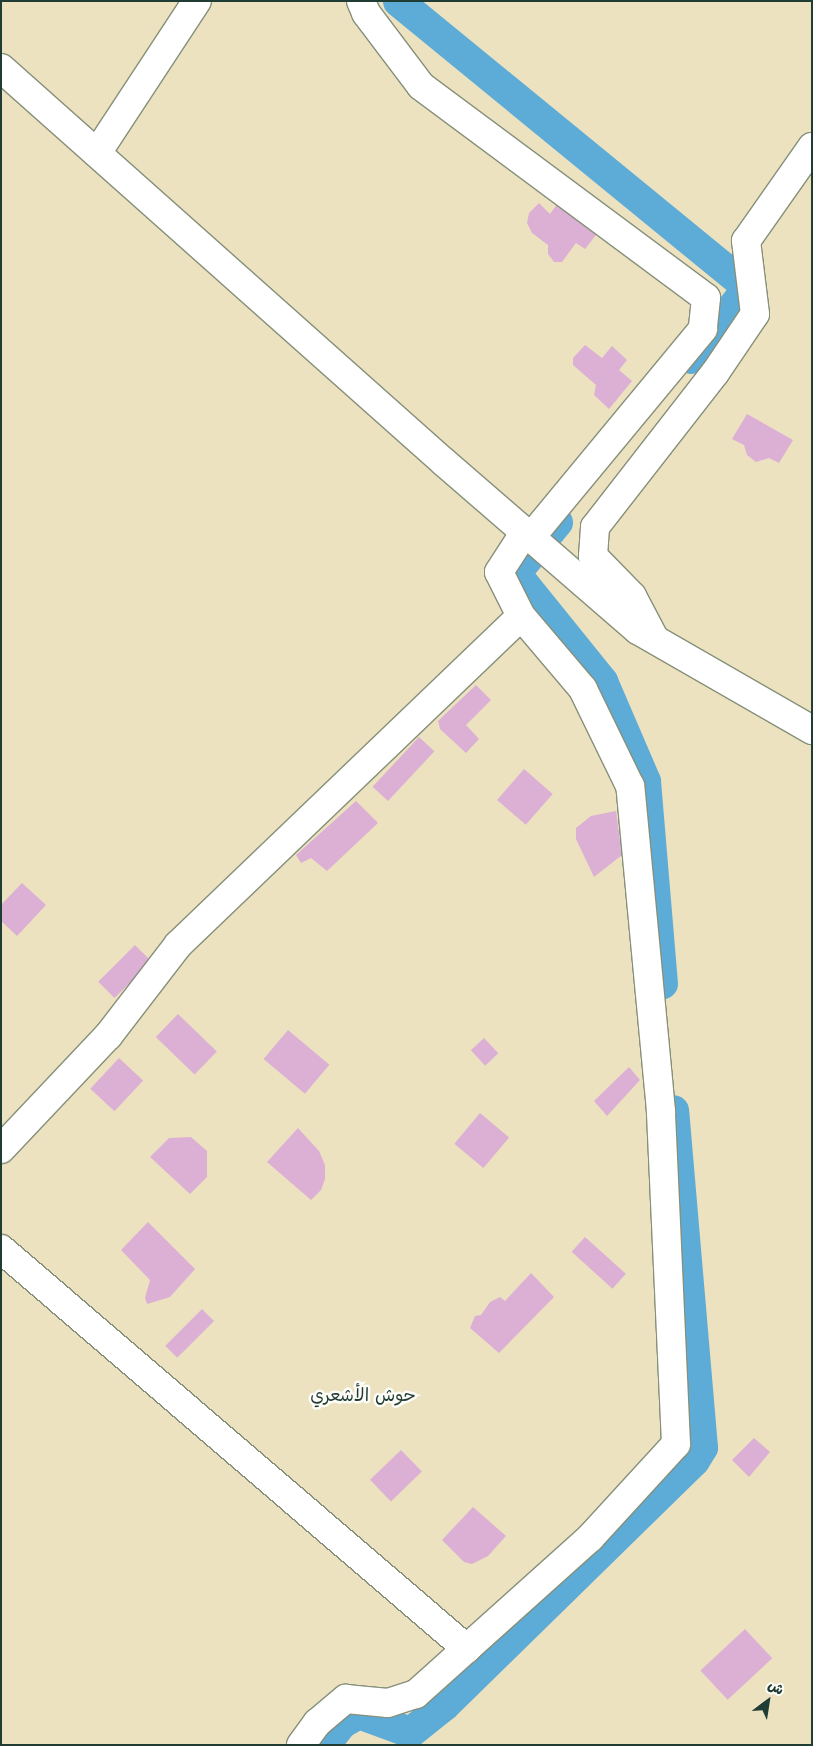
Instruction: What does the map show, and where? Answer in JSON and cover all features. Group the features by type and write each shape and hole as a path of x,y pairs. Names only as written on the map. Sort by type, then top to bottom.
{"street":[{"path":"97,153 197,1"},
{"path":"301,1745 316,1723 346,1699 388,1703 416,1694 590,1538 676,1444 661,1111 630,786 583,689 521,616 499,572 528,534 703,329 706,298 421,86 366,13 361,1"},
{"path":"1,68 638,630 812,730"},
{"path":"655,640 632,596 593,556 595,527 715,373 755,314 746,241 812,147"},
{"path":"1,1149 108,1036 178,944 521,616"},
{"path":"1,1249 467,1649"}],"building":[{"path":"539,203 550,214 558,203 596,235 585,249 576,243 562,262 554,262 548,254 548,245 532,233 527,223 529,213"},
{"path":"585,345 602,358 612,346 627,360 619,370 632,381 609,409 594,395 596,385 573,365 573,358"},
{"path":"747,414 793,440 779,463 769,458 756,462 747,455 744,445 732,439"},
{"path":"476,685 491,700 466,725 479,739 466,753 440,729 438,721"},
{"path":"419,737 434,751 388,801 373,787"},
{"path":"524,769 553,794 526,825 497,800"},
{"path":"356,801 378,823 327,871 311,858 301,863 296,855"},
{"path":"616,811 622,855 594,877 576,839 576,828 591,816"},
{"path":"22,883 46,905 17,936 1,921 1,905"},
{"path":"135,945 151,961 114,998 98,982"},
{"path":"178,1014 217,1052 195,1075 156,1037"},
{"path":"288,1030 329,1065 305,1094 264,1059"},
{"path":"484,1038 498,1053 485,1066 471,1050"},
{"path":"119,1058 143,1081 114,1111 90,1089"},
{"path":"629,1067 640,1080 607,1116 594,1101"},
{"path":"480,1113 509,1137 483,1168 454,1144"},
{"path":"298,1128 319,1151 325,1165 325,1179 321,1190 311,1200 267,1162"},
{"path":"191,1137 207,1151 207,1177 190,1194 150,1157 169,1138"},
{"path":"148,1222 195,1269 170,1297 147,1304 145,1298 150,1280 121,1250"},
{"path":"585,1237 626,1274 612,1289 572,1252"},
{"path":"531,1273 554,1297 499,1353 470,1328 475,1316 481,1315 490,1302 500,1297 505,1301"},
{"path":"202,1309 214,1321 177,1358 165,1346"},
{"path":"754,1438 770,1452 749,1477 732,1460"},
{"path":"401,1450 422,1472 391,1501 370,1480"},
{"path":"473,1507 506,1536 488,1556 472,1564 464,1562 442,1540"},
{"path":"745,1629 772,1658 728,1700 700,1671"}],"waterway":[{"path":"398,1 748,287 691,358"},
{"path":"557,522 515,573 602,681 645,781 662,983"},
{"path":"324,1745 341,1723 358,1713 410,1732 444,1705 694,1460 702,1447 673,1110"}],"district":[{"name":"حوش الأشعري","path":"363,1396"}]}
